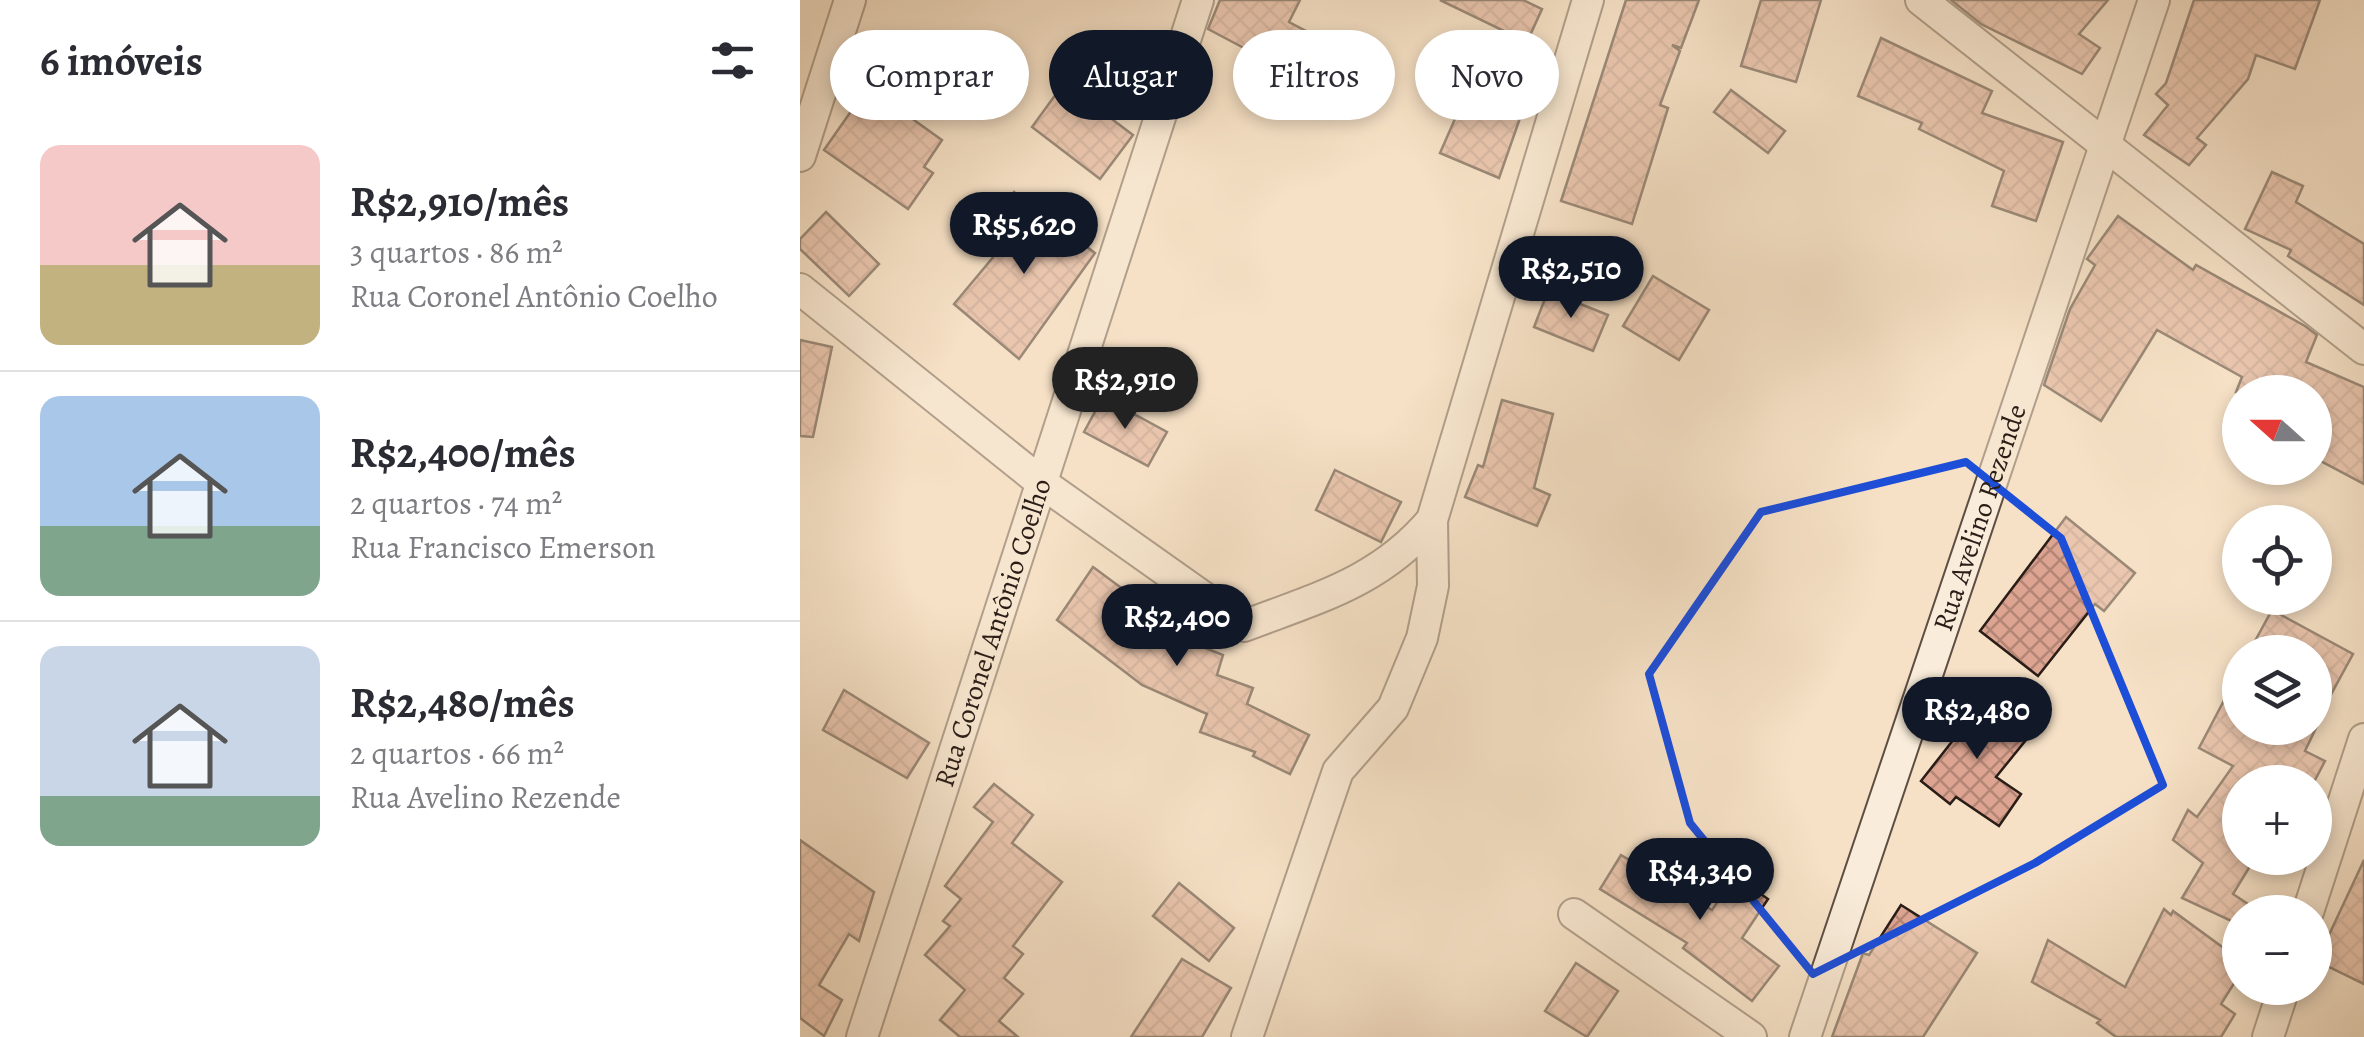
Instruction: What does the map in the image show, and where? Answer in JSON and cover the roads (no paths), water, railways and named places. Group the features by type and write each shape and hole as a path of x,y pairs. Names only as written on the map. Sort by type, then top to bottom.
{"street":[{"path":"800,156 850,0"},
{"name":"Rua Coronel Antônio Coelho","path":"862,1037 1198,0"},
{"path":"1247,1037 1338,771 1392,708 1422,638 1433,586 1432,520 1588,0"},
{"path":"1921,0 2106,141 2364,349"},
{"name":"Rua Avelino Rezende","path":"1805,1037 2154,0"},
{"path":"800,289 1042,483 1244,626 1368,578 1413,543 1432,520"},
{"path":"2314,895 2364,740"},
{"path":"1574,914 1751,1037"},
{"path":"2268,1037 2278,1005"}]}
